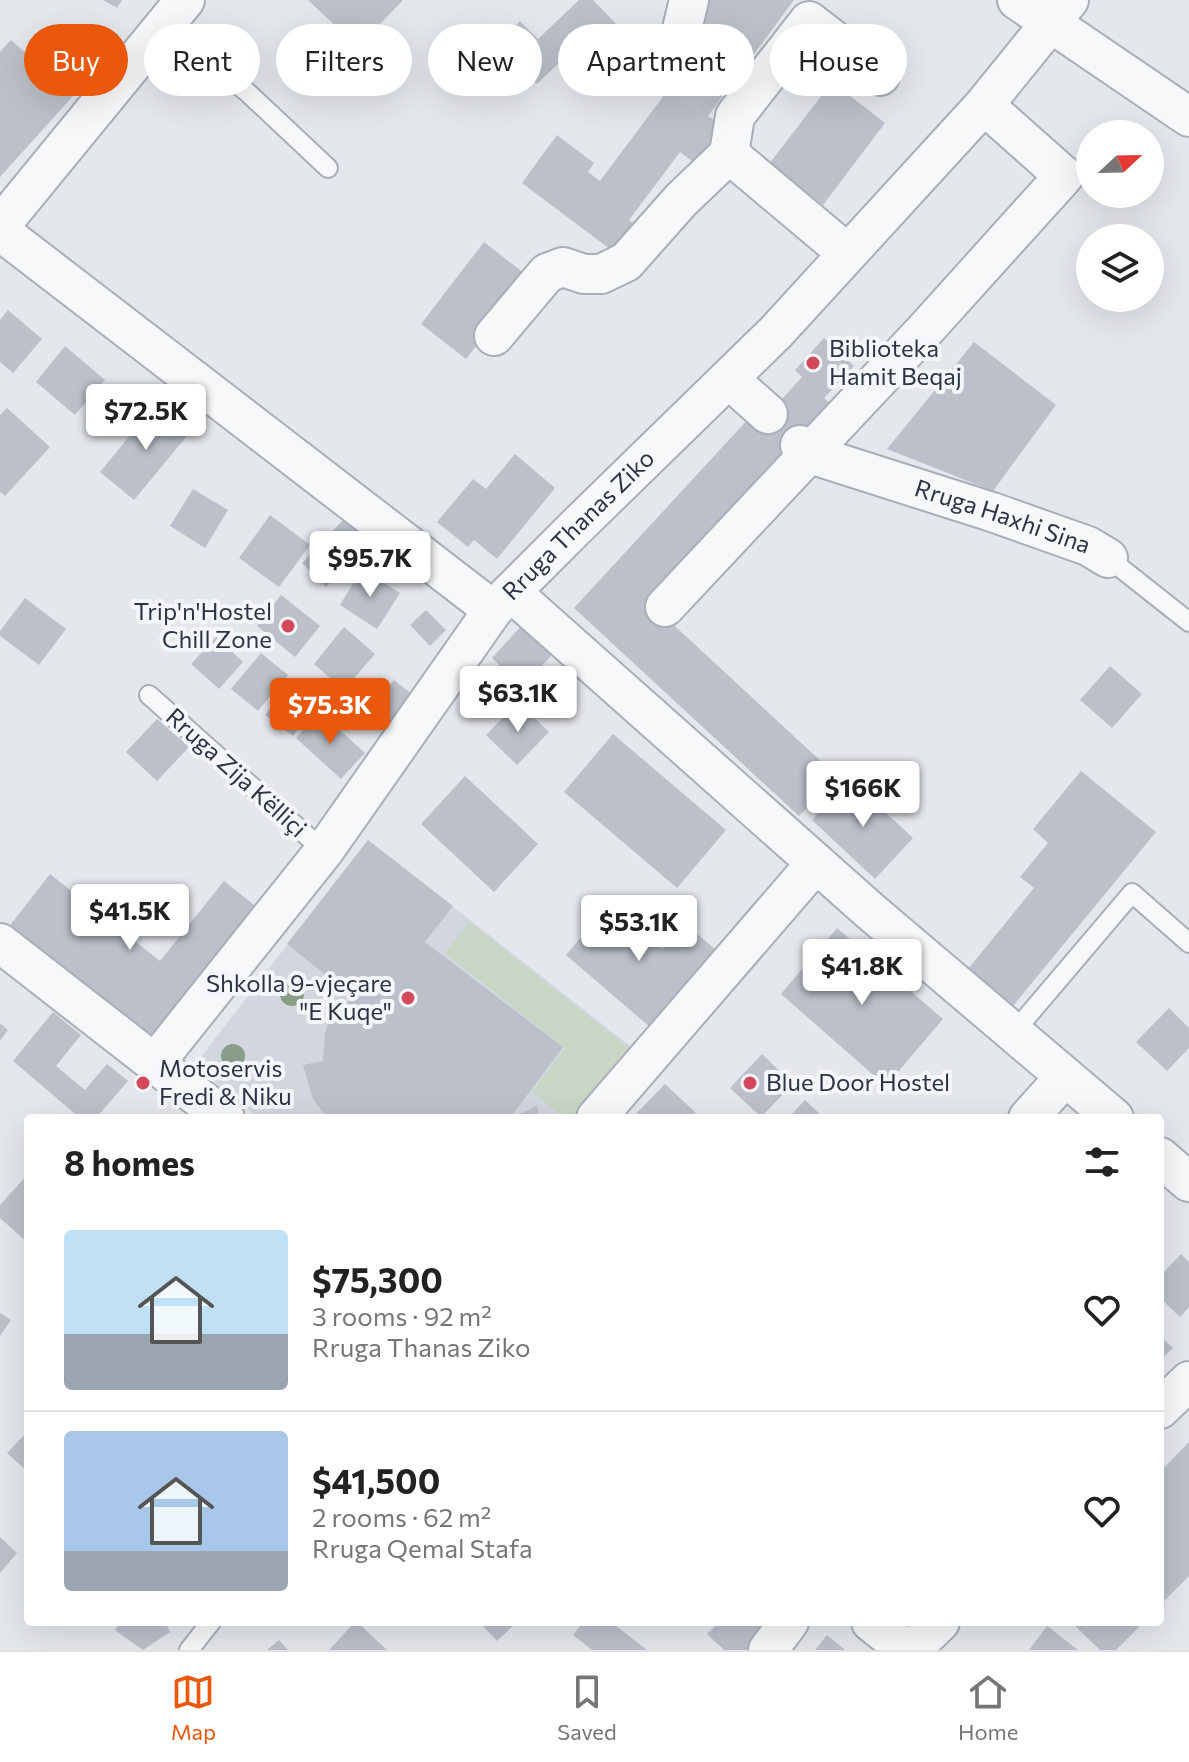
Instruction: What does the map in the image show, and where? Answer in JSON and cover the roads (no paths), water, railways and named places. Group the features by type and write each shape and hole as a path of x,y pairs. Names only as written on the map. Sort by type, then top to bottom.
{"street":[{"path":"683,24 689,0"},
{"path":"1017,0 1060,12 1189,117"},
{"name":"Rruga Thanas Ziko","path":"155,1063 324,851 502,601 776,332 984,105 1060,12"},
{"path":"174,13 0,228 502,601 816,863 1109,1114"},
{"path":"770,63 726,110 729,154 847,253"},
{"path":"665,607 805,449 976,275 1064,176 984,105"},
{"path":"494,336 547,273 563,267 584,274 601,274 626,262 681,200 729,154"},
{"path":"729,379 768,414"},
{"name":"Rruga Haxhi Sina","path":"805,449 1088,546 1108,558"},
{"path":"599,1114 816,863"},
{"path":"0,943 220,1114"},
{"path":"1032,1114 1065,1077"},
{"path":"1164,1160 1189,1182"},
{"path":"1164,1405 1189,1381"},
{"path":"768,1650 786,1626"},
{"path":"876,1626 908,1650 935,1626"}],"lane":[{"path":"174,13 246,91 328,168"},
{"name":"Rruga Haxhi Sina","path":"1108,558 1189,622"},
{"name":"Rruga Zija Këlliçi","path":"149,695 324,851"},
{"path":"1014,1032 1132,893 1189,943"},
{"path":"189,1650 208,1626"}],"tunnel":[{"path":"706,96 717,104"}],"place":[{"name":"Biblioteka Hamit Beqaj","path":"813,363"},
{"name":"Trip'n'Hostel Chill Zone","path":"288,626"},
{"name":"Shkolla 9-vjeçare \"E Kuqe\"","path":"408,998"},
{"name":"Motoservis Fredi & Niku","path":"143,1083"},
{"name":"Blue Door Hostel","path":"750,1083"}]}
